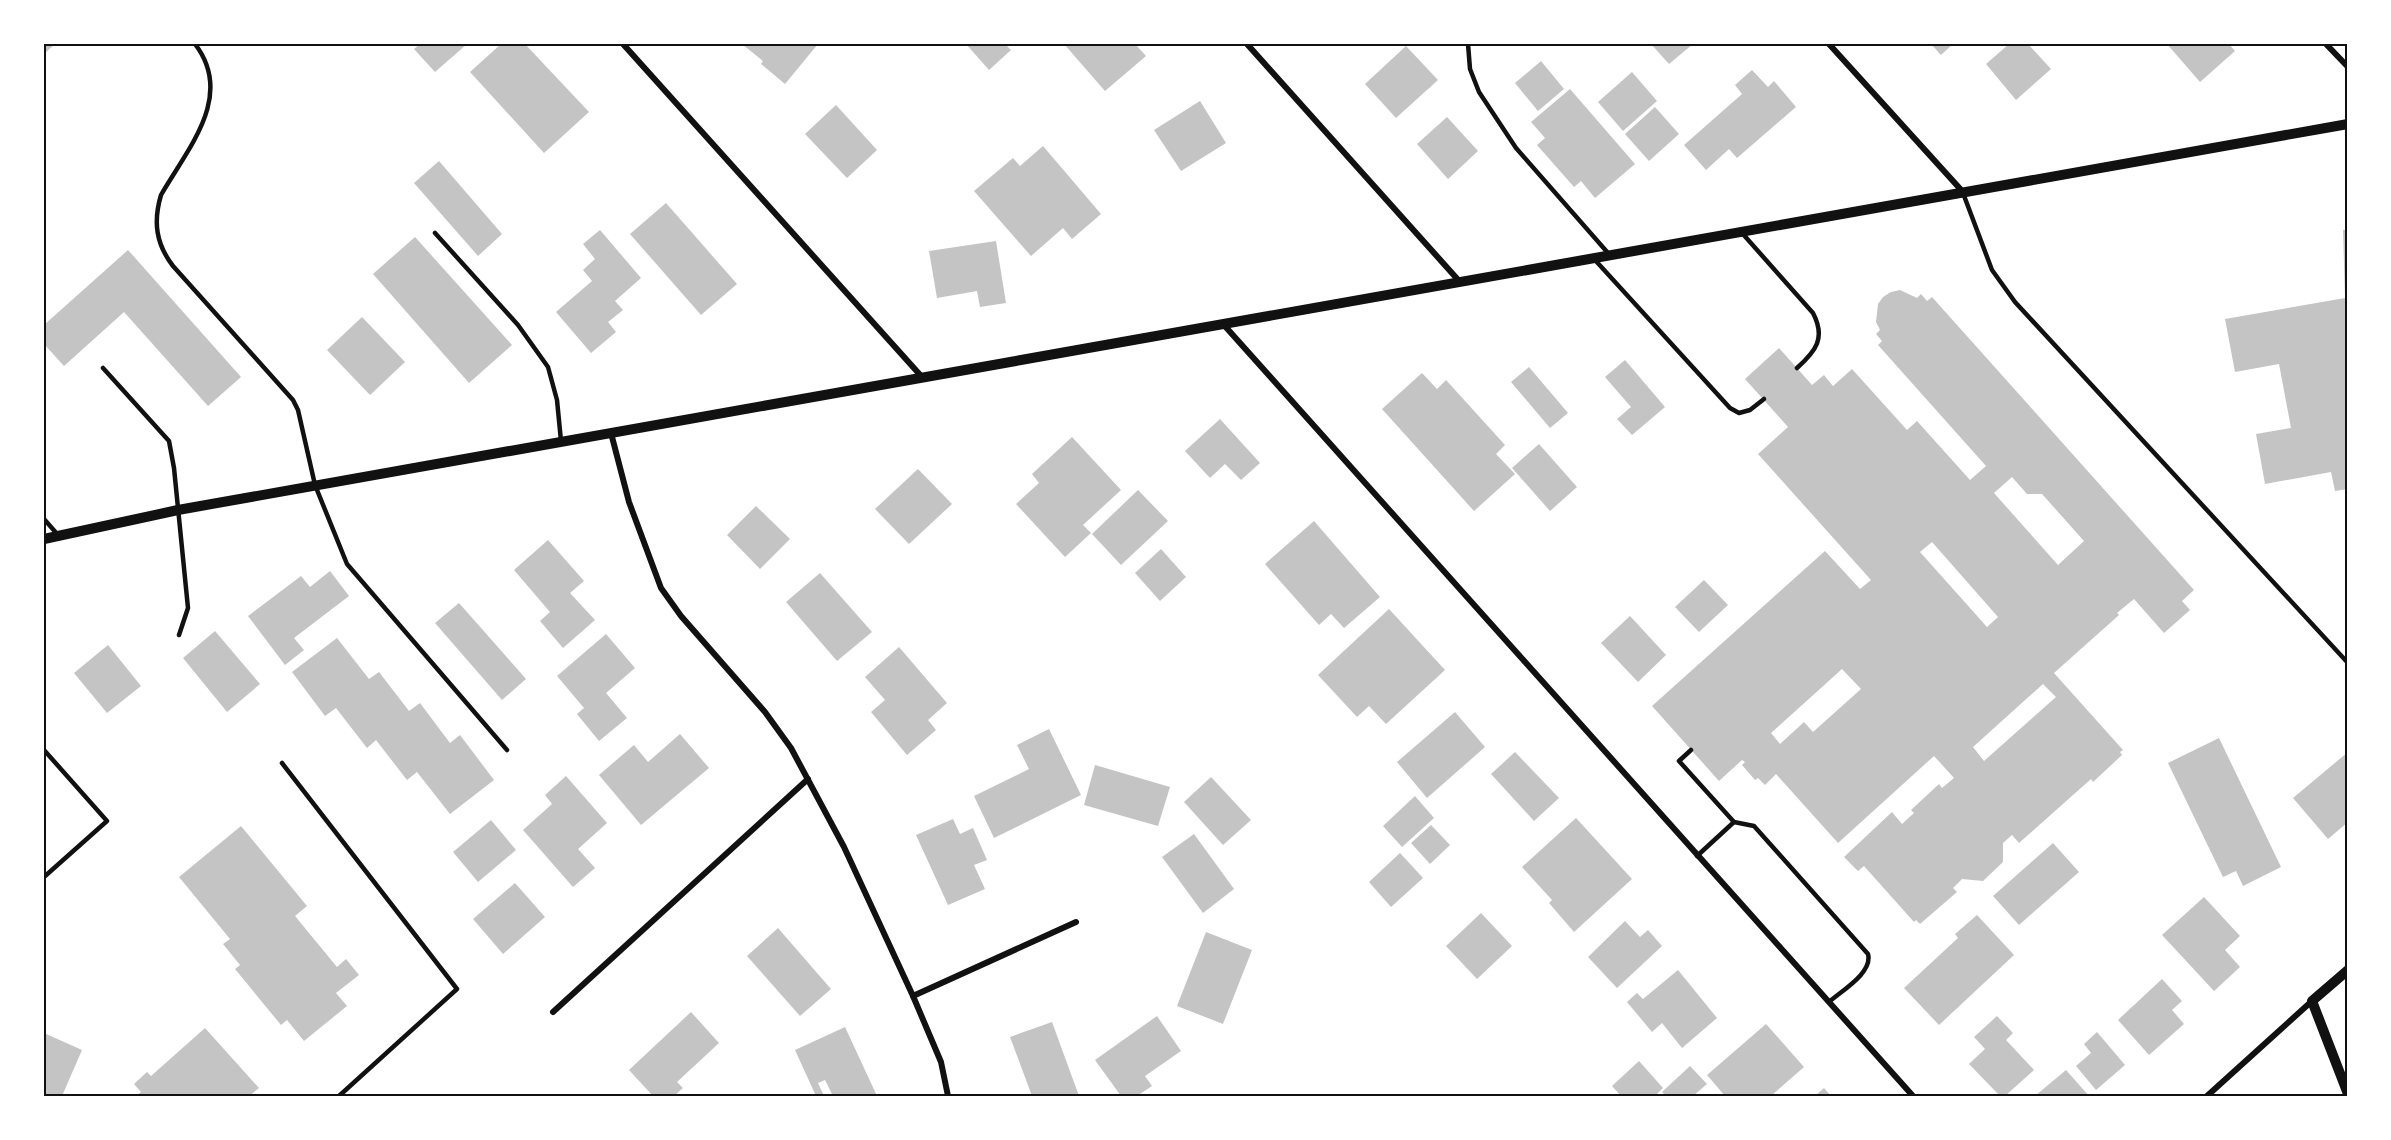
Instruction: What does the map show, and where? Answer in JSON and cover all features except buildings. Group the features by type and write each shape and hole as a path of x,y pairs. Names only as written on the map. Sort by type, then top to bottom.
{"street":[{"path":"623,44 922,377"},
{"path":"1247,44 1460,282"},
{"path":"1828,44 1963,192"},
{"path":"2326,44 2348,67"},
{"path":"44,539 178,510 315,485 2348,124"},
{"path":"1222,324 1913,1096"},
{"path":"611,433 629,502 661,588 681,616 765,712 790,748 844,847 913,996 941,1062 948,1096"},
{"path":"553,1012 808,780"},
{"path":"913,996 1076,922"},
{"path":"2207,1096 2348,970"},
{"path":"2312,1001 2348,1094"}],"lane":[{"path":"195,44 209,69 212,85 210,106 161,195 156,210 156,229 160,245 173,266 293,400 298,410 315,485 347,564 507,750"},
{"path":"1468,44 1470,69 1479,92 1516,148 1609,255"},
{"path":"1963,192 1992,270 2015,302 2348,663"},
{"path":"1741,232 1813,313 1818,324 1816,348 1797,368"},
{"path":"435,233 518,325 548,367 555,390 561,441"},
{"path":"1593,258 1730,408 1740,413 1750,410 1764,399"},
{"path":"103,368 169,441 174,468 188,608 179,635"},
{"path":"44,519 58,535"},
{"path":"44,750 107,821 44,877"},
{"path":"1691,750 1679,761 1734,822 1754,825 1868,954 1866,970 1829,1002"},
{"path":"282,763 457,989 339,1096"},
{"path":"1697,856 1734,822"}]}
